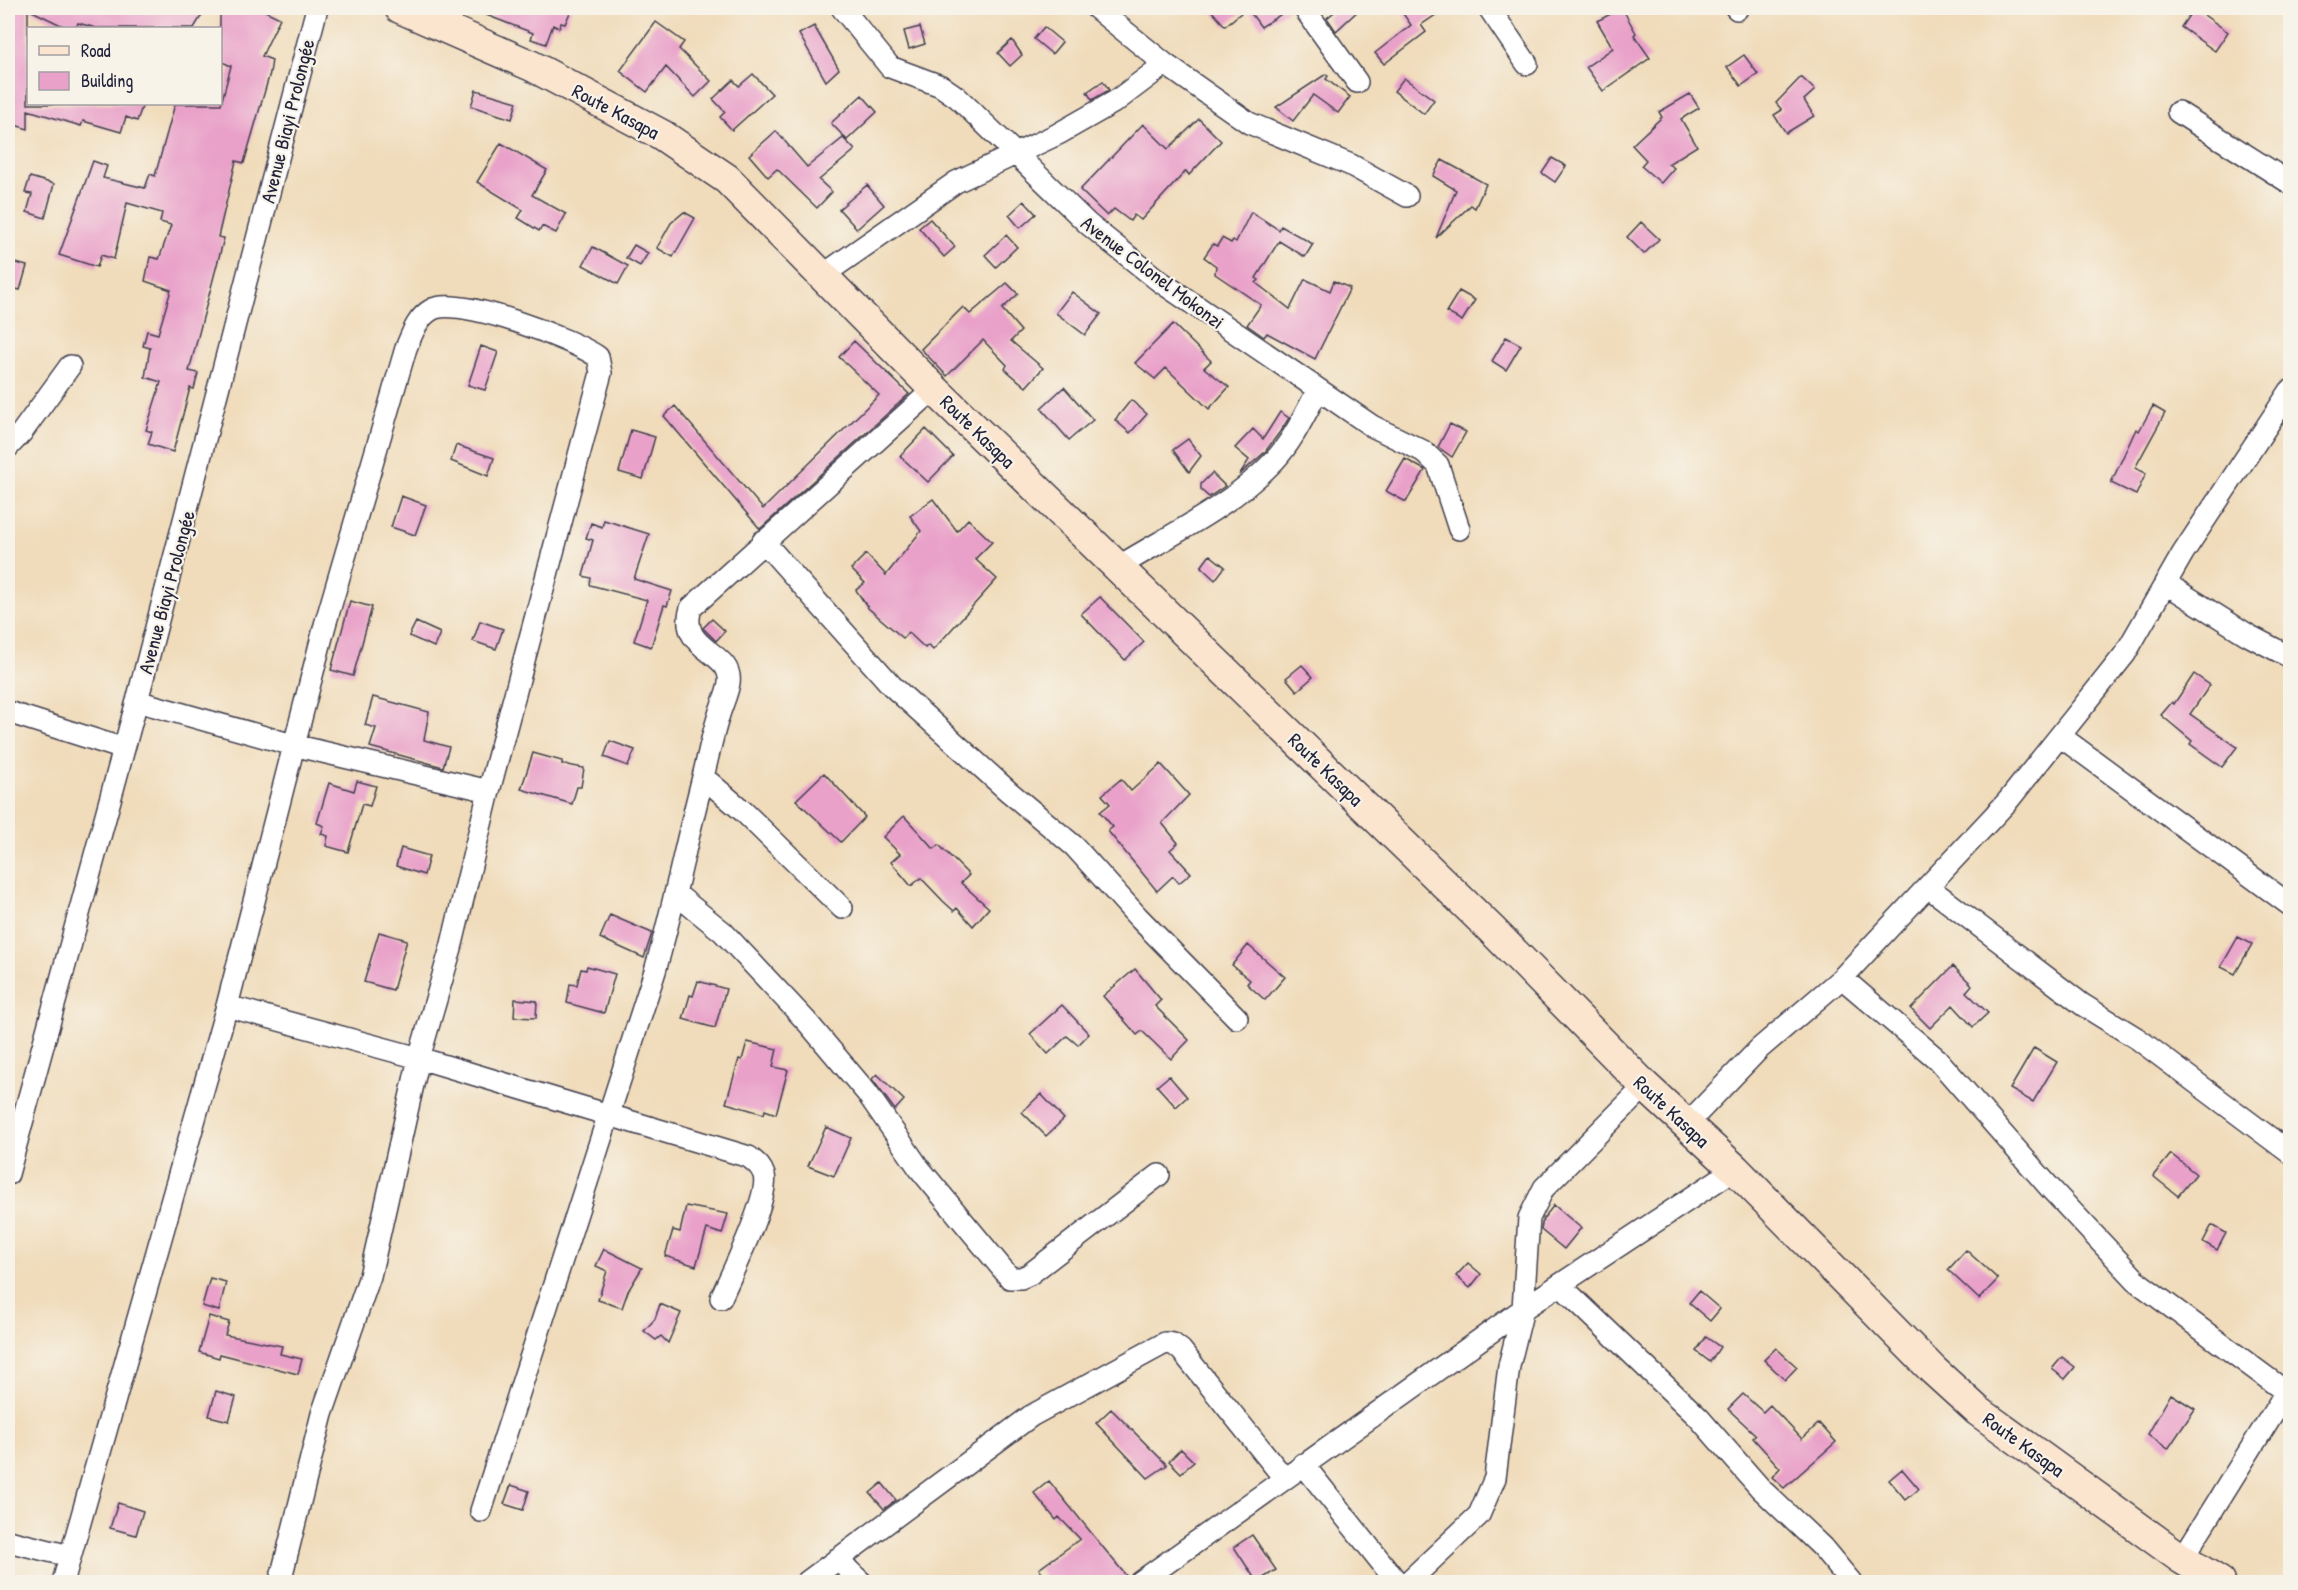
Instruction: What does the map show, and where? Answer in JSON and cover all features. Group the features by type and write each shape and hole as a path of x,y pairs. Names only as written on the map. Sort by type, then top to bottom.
{"main road":[{"name":"Route Kasapa","path":"400,8 532,66 662,135 701,159 727,179 934,389 1492,930 1645,1086 1735,1169 1869,1308 1978,1411 2182,1559 2220,1582"}],"street":[{"name":"Avenue Biayi Prolongée","path":"8,1174 137,701 317,8"},
{"name":"Avenue Colonel Mokonzi","path":"842,8 890,67 941,86 957,97 1013,154 1088,224 1158,280 1372,426 1423,451 1438,465 1459,529"},
{"path":"1096,8 1166,64 1249,123 1351,165 1407,196"},
{"path":"1304,8 1357,82"},
{"path":"1490,8 1527,64"},
{"path":"823,275 956,182 1058,134 1116,101 1166,64"},
{"path":"2178,112 2290,183"},
{"path":"63,1582 227,1006 293,744 406,348 418,321 432,308 452,305 482,311 582,346 598,357 601,374 489,791 451,948 419,1058 370,1276 322,1414 280,1582"},
{"path":"8,447 22,432 69,366"},
{"path":"481,1511 607,1115 642,1013 676,894 729,675 721,662 691,634 687,621 691,608 934,389"},
{"path":"1118,567 1230,498 1275,461 1296,431 1318,390"},
{"path":"1686,1125 1759,1049 1842,978 2007,802 2125,654 2165,583 2290,391"},
{"path":"763,541 892,686 1008,791 1074,846 1138,917 1237,1018"},
{"path":"2165,583 2248,635 2290,657"},
{"path":"137,701 293,744 489,791"},
{"path":"8,712 124,749"},
{"path":"2060,736 2290,905"},
{"path":"703,777 744,812 842,908"},
{"path":"1928,887 2083,1005 2138,1039 2290,1153"},
{"path":"676,894 723,932 808,1023 867,1094 919,1168 1010,1278 1021,1278 1030,1274 1159,1175"},
{"path":"1842,978 1937,1059 2051,1189 2139,1283 2288,1388 2182,1559"},
{"path":"227,1006 419,1058 749,1157 760,1166 765,1177 762,1201 721,1299"},
{"path":"1408,1582 1479,1515 1495,1478 1509,1366 1523,1309 1529,1218 1544,1188 1645,1086"},
{"path":"1140,1582 1523,1309 1735,1169"},
{"path":"1560,1285 1699,1418 1761,1489 1822,1547 1851,1582"},
{"path":"807,1582 1031,1416 1165,1343 1173,1344 1181,1350 1284,1478"},
{"path":"1303,1464 1397,1582"},
{"path":"8,1541 70,1556"},
{"path":"837,1559 861,1582"}],"building":[{"path":"8,8 206,8 195,27 92,27 78,23 76,27 65,27 28,9 27,105 143,105 137,121 126,117 121,132 83,121 81,126 28,110 28,129 8,123"},
{"path":"220,8 259,8 280,18 262,56 272,60 270,73 244,163 236,161 218,237 224,238 189,371 198,373 194,389 190,388 173,452 148,444 152,432 146,430 161,382 145,377 150,348 143,346 147,331 158,334 171,290 145,281 150,257 159,259 171,225 160,222 162,213 127,203 114,259 101,255 97,267 59,255 93,161 107,166 103,178 145,188 150,174 155,176 175,105 222,105 231,66 222,62 222,27 220,27"},
{"path":"468,8 572,8 565,24 561,23 559,28 553,25 546,44 531,39 533,33"},
{"path":"1209,8 1247,8 1225,26"},
{"path":"1247,8 1291,8 1261,27"},
{"path":"1339,8 1361,8 1336,31 1327,18"},
{"path":"1399,8 1446,8 1421,25 1426,32 1384,64 1375,53 1411,25"},
{"path":"1622,8 1636,33 1634,35 1650,58 1603,91 1586,67 1613,48 1597,21"},
{"path":"2194,8 2228,32 2215,51 2181,27"},
{"path":"656,22 684,42 679,49 711,81 695,97 666,67 647,92 620,71"},
{"path":"814,26 839,69 826,81 799,34"},
{"path":"920,27 925,44 909,49 904,31"},
{"path":"1044,27 1062,42 1052,54 1034,39"},
{"path":"1012,40 1022,55 1010,66 998,53"},
{"path":"1744,55 1758,74 1741,86 1727,67"},
{"path":"753,74 772,94 732,130 720,117 725,112 713,99 733,80 739,86"},
{"path":"1326,74 1328,76 1326,79 1350,97 1338,113 1313,95 1293,121 1276,107"},
{"path":"1801,77 1815,90 1804,100 1814,116 1786,133 1774,115 1782,110 1776,103"},
{"path":"1404,78 1434,100 1424,114 1394,91"},
{"path":"1103,81 1109,90 1092,100 1087,92"},
{"path":"476,90 517,102 512,119 471,106"},
{"path":"1690,94 1699,108 1681,119 1697,146 1668,164 1674,168 1661,183 1641,166 1646,160 1632,145 1662,117 1659,112"},
{"path":"862,95 877,112 847,140 831,123"},
{"path":"1199,119 1221,141 1189,175 1186,171 1141,220 1134,215 1130,221 1114,209 1107,216 1080,190 1143,124 1168,149"},
{"path":"776,131 807,167 843,138 855,150 819,180 832,192 817,208 777,169 768,177 749,155"},
{"path":"501,143 547,170 532,195 566,214 556,233 542,226 539,231 518,218 523,210 477,182"},
{"path":"1552,158 1566,166 1555,182 1542,173"},
{"path":"1442,160 1486,184 1475,208 1471,205 1436,238 1456,190 1433,176"},
{"path":"30,177 54,184 45,218 27,212 32,194 25,193"},
{"path":"867,185 884,205 857,229 839,209"},
{"path":"1024,201 1036,214 1020,228 1009,215"},
{"path":"684,212 695,218 673,257 657,248 671,223"},
{"path":"1251,212 1279,230 1281,226 1313,244 1305,257 1279,241 1256,278 1259,280 1256,283 1290,309 1305,279 1330,291 1334,281 1350,288 1315,359 1267,333 1264,337 1247,325 1261,305 1215,274 1216,266 1204,257 1213,244 1217,246 1222,238 1231,243 1233,240 1236,242"},
{"path":"930,219 955,247 944,257 919,228"},
{"path":"1641,222 1659,239 1644,254 1627,237"},
{"path":"1006,235 1017,247 996,267 985,255"},
{"path":"634,245 648,253 640,266 626,258"},
{"path":"593,247 628,266 618,284 583,265"},
{"path":"12,262 27,266 20,290 8,287"},
{"path":"1007,283 1018,294 1002,309 1021,331 1011,341 1043,368 1026,387 1005,369 1007,365 983,340 947,376 921,349 963,307 970,314"},
{"path":"1459,291 1475,300 1462,321 1446,312"},
{"path":"1072,292 1101,314 1085,335 1056,313"},
{"path":"1173,324 1211,361 1204,368 1229,387 1209,409 1166,368 1155,379 1135,363"},
{"path":"1506,337 1521,345 1506,370 1492,361"},
{"path":"854,341 909,394 760,529 664,416 675,406 763,509 879,395 839,357"},
{"path":"481,346 498,352 485,390 468,385"},
{"path":"1064,387 1093,420 1069,440 1041,408"},
{"path":"1131,400 1147,414 1130,433 1115,420"},
{"path":"2153,406 2165,413 2135,468 2146,473 2136,495 2111,483 2136,429 2139,431"},
{"path":"1280,412 1289,418 1282,429 1265,452 1239,475 1249,460 1235,448 1253,429 1263,439"},
{"path":"1450,424 1466,432 1452,457 1438,447"},
{"path":"926,429 953,456 928,482 900,456"},
{"path":"631,430 655,437 643,479 619,472"},
{"path":"1188,439 1201,456 1189,472 1173,450"},
{"path":"456,445 494,458 488,476 451,461"},
{"path":"1405,459 1425,470 1406,502 1386,491"},
{"path":"1212,473 1225,486 1209,497 1201,490 1201,484"},
{"path":"401,496 426,505 415,535 391,527"},
{"path":"933,499 957,531 968,519 992,542 975,559 997,579 933,650 928,645 925,648 908,632 903,638 868,608 856,590 865,583 851,569 866,554 886,575 921,531 910,516"},
{"path":"604,520 649,534 634,579 672,591 667,606 664,605 651,647 634,641 647,600 590,585 591,578 583,576 593,540 586,538 591,523 602,527"},
{"path":"1210,555 1225,567 1215,580 1201,567"},
{"path":"1100,597 1144,642 1125,660 1081,614"},
{"path":"350,601 372,607 353,676 331,670"},
{"path":"712,619 725,631 716,641 703,628"},
{"path":"480,621 503,629 496,649 473,641"},
{"path":"416,622 440,633 434,647 409,636"},
{"path":"1302,665 1313,677 1297,691 1286,678"},
{"path":"2194,674 2210,685 2190,714 2237,747 2222,767 2190,744 2192,741 2161,715 2172,702 2174,704"},
{"path":"373,697 429,712 424,740 449,747 443,767 370,747 376,728 365,725"},
{"path":"610,741 635,750 628,766 604,757"},
{"path":"533,753 562,761 562,764 584,768 581,787 577,787 572,804 521,789"},
{"path":"1161,764 1189,795 1162,823 1178,843 1170,850 1191,873 1179,883 1173,876 1157,891 1108,831 1113,827 1100,812 1110,804 1102,795 1121,779 1131,791"},
{"path":"824,773 865,817 841,842 796,800"},
{"path":"357,781 376,786 370,806 362,804 348,852 326,846 328,836 321,834 324,826 317,823 329,783 354,791"},
{"path":"904,816 934,849 939,845 969,875 961,883 989,908 973,926 957,908 954,911 921,878 911,886 891,862 900,854 883,837"},
{"path":"401,848 429,856 424,875 396,866"},
{"path":"610,915 652,933 644,958 600,938"},
{"path":"379,932 407,940 393,990 364,982"},
{"path":"2238,937 2252,944 2235,974 2221,967"},
{"path":"1248,945 1285,977 1265,1000 1247,984 1250,980 1232,965"},
{"path":"587,966 615,974 604,1013 567,1003 570,984 577,985 581,969 586,970"},
{"path":"1953,966 1972,985 1966,992 1988,1013 1973,1027 1953,1005 1930,1028 1911,1009"},
{"path":"1135,969 1161,1000 1155,1006 1189,1040 1171,1059 1142,1031 1137,1035 1103,996"},
{"path":"698,981 726,989 715,1028 683,1019 690,995 693,996"},
{"path":"515,999 537,1001 536,1018 514,1017"},
{"path":"1062,1005 1089,1034 1078,1045 1067,1036 1048,1054 1030,1034"},
{"path":"747,1042 777,1049 773,1067 788,1070 776,1114 765,1110 764,1114 726,1103 739,1059 742,1060"},
{"path":"2034,1048 2057,1062 2033,1102 2010,1089"},
{"path":"877,1074 904,1100 895,1110 872,1079"},
{"path":"1169,1076 1187,1097 1176,1107 1157,1086"},
{"path":"1041,1094 1064,1119 1046,1136 1022,1112"},
{"path":"826,1127 851,1138 834,1176 808,1166"},
{"path":"2171,1154 2196,1174 2178,1196 2153,1176"},
{"path":"1554,1205 1581,1228 1564,1249 1541,1230 1543,1219"},
{"path":"686,1206 728,1214 722,1234 707,1229 696,1266 665,1256 673,1230 680,1232"},
{"path":"2212,1225 2226,1233 2217,1250 2203,1242"},
{"path":"604,1249 642,1268 628,1291 622,1308 598,1300 607,1271 596,1266"},
{"path":"1966,1250 1998,1279 1979,1299 1948,1270"},
{"path":"1468,1263 1481,1274 1470,1288 1456,1276"},
{"path":"210,1278 226,1282 219,1311 202,1306"},
{"path":"1699,1291 1720,1309 1710,1321 1689,1303"},
{"path":"660,1304 681,1313 668,1343 661,1336 656,1340 644,1331 655,1319"},
{"path":"209,1316 229,1322 225,1335 282,1346 280,1354 302,1359 298,1374 220,1354 219,1358 199,1352"},
{"path":"1706,1337 1720,1347 1710,1362 1696,1351"},
{"path":"1776,1348 1797,1367 1785,1380 1764,1360"},
{"path":"2062,1357 2075,1367 2065,1379 2052,1369"},
{"path":"216,1391 236,1397 229,1421 209,1416"},
{"path":"1743,1394 1763,1412 1770,1405 1802,1439 1819,1423 1836,1442 1784,1488 1772,1477 1780,1468 1753,1438 1756,1435 1728,1409"},
{"path":"2171,1394 2195,1409 2168,1449 2148,1434"},
{"path":"1111,1409 1167,1465 1148,1478 1096,1423"},
{"path":"1181,1449 1194,1462 1181,1473 1169,1461"},
{"path":"1902,1469 1919,1489 1906,1500 1889,1480"},
{"path":"1049,1481 1128,1578 1127,1582 1048,1582 1039,1569 1080,1539 1059,1517 1056,1520 1034,1493"},
{"path":"882,1483 896,1500 884,1509 870,1493"},
{"path":"511,1485 529,1491 523,1510 504,1504"},
{"path":"118,1503 143,1511 136,1535 110,1528"},
{"path":"1252,1535 1276,1570 1257,1582 1234,1547"}]}
